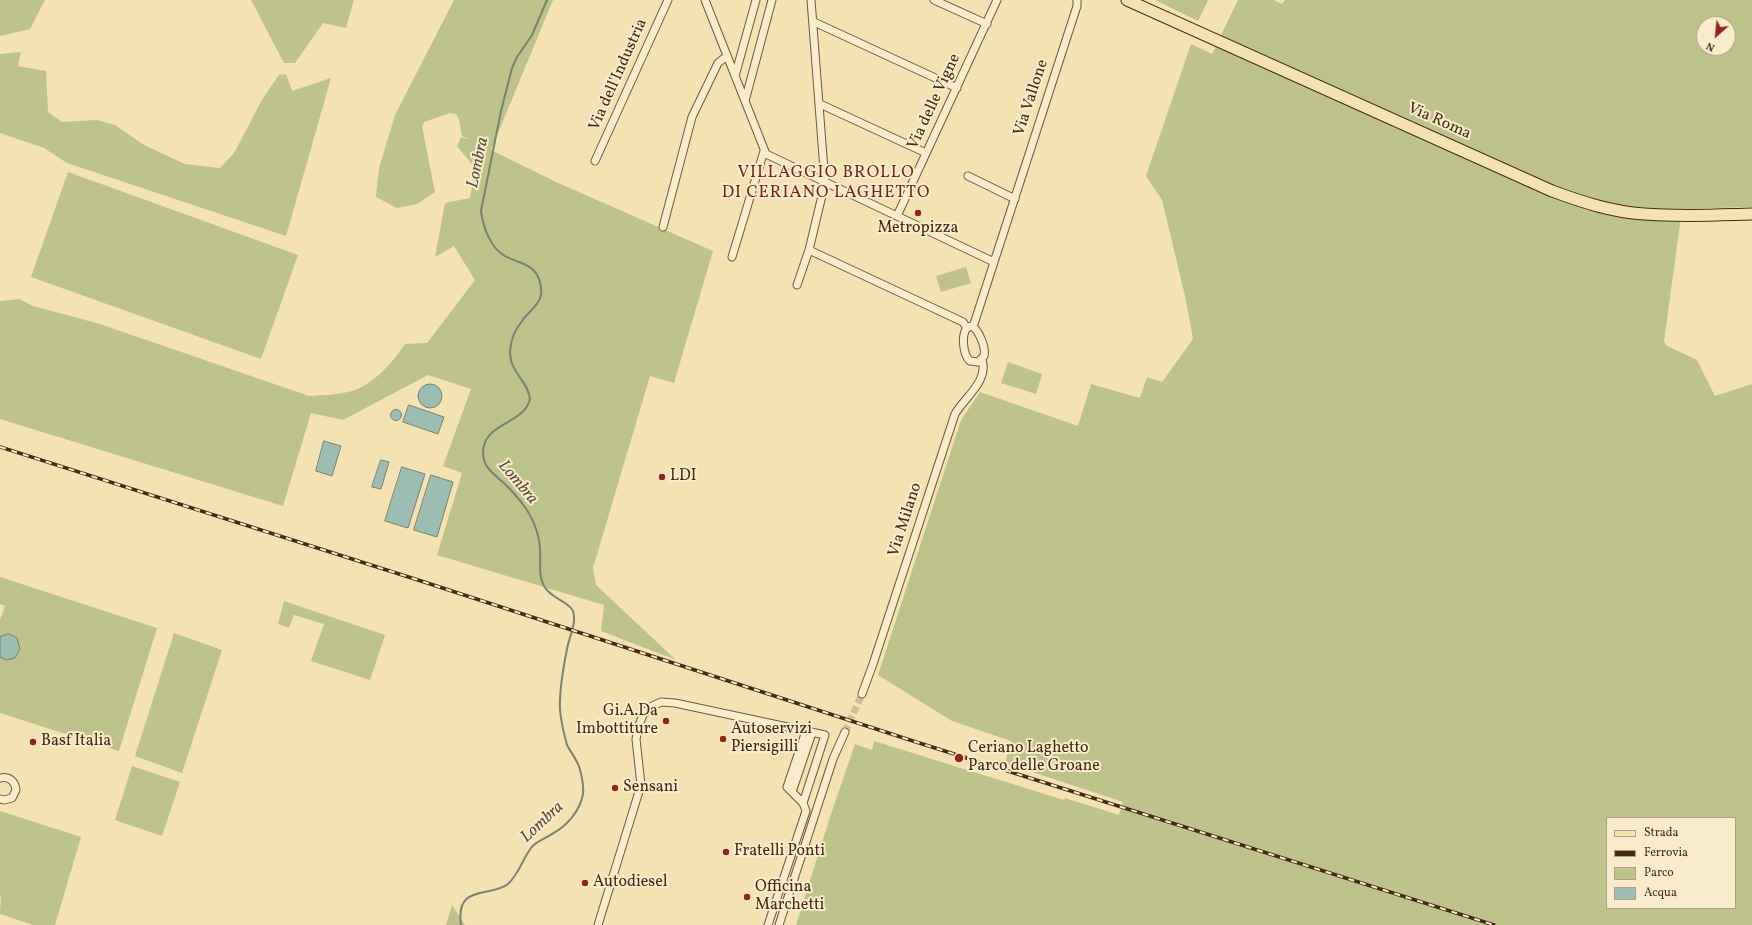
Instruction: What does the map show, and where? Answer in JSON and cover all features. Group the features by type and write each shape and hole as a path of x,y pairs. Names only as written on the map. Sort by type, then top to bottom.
{"main road":[{"name":"Via Roma","path":"1127,0 1552,191 1579,201 1612,209 1644,214 1752,214"}],"street":[{"name":"Via dell'Industria","path":"595,162 668,0"},
{"path":"705,0 764,151 769,156 994,262 970,327 964,332 965,355 970,361 974,362 982,360"},
{"path":"735,76 756,0"},
{"path":"745,101 772,0"},
{"path":"797,285 808,250 825,182 812,0"},
{"path":"934,0 987,24"},
{"name":"Via delle Vigne","path":"897,216 997,0"},
{"name":"Via Vallone","path":"994,262 1078,2"},
{"path":"814,22 957,88"},
{"path":"663,227 692,117 718,63 727,56"},
{"path":"820,104 926,153"},
{"path":"732,257 764,151"},
{"path":"968,176 1014,199"},
{"path":"808,250 963,322 970,327"},
{"name":"Via Milano","path":"862,694 874,664 955,414 960,405 982,378 984,372 982,360 985,348 970,327"},
{"path":"600,924 641,785 636,739 638,725 643,715 650,707 661,702 676,703 825,735 803,803"},
{"path":"768,925 806,811 803,803 792,792 809,732"},
{"path":"779,925 833,760 845,732"},
{"path":"0,771 4,778 14,782 16,786 15,794 8,800 0,799"}],"green space":[{"path":"0,0 45,0 30,29 0,36"},
{"path":"251,0 354,0 346,28 323,23 295,63 284,63"},
{"path":"454,0 553,0 491,150 556,182 713,251 674,383 650,376 593,568 596,585 676,660 601,631 604,605 437,555 462,473 443,466 471,389 428,375 343,420 311,413 283,506 0,419 0,301 19,299 33,306 100,324 309,396 330,395 360,388 368,384 382,372 405,344 427,343 475,280 454,246 435,257 445,203 470,198 475,168 457,146 461,137 471,140 462,136 459,120 456,114 450,113 424,122 422,126 435,192 417,204 397,208 376,197 379,168 395,115"},
{"path":"1155,0 1208,0 1198,21"},
{"path":"1238,0 1274,0 1282,4 1285,0 1752,0 1752,207 1682,209 1664,342 1667,346 1697,360 1715,396 1752,384 1752,925 796,925 855,744 872,750 874,741 1064,800 1065,798 1119,815 1123,802 1005,763 1011,741 952,721 878,675 961,420 980,392 1078,426 1091,384 1140,398 1147,377 1162,382 1193,339 1185,296 1162,200 1146,176 1191,44 1212,54"},
{"path":"21,52 18,66 46,71 48,112 62,122 97,120 115,125 144,145 185,164 220,168 234,153 263,98 279,75 286,74 292,91 331,78 286,236 67,163 44,148 0,133 0,54"},
{"path":"68,172 298,255 261,359 31,277"},
{"path":"966,267 971,283 941,292 936,276"},
{"path":"1008,362 1042,374 1036,394 1001,383"},
{"path":"0,577 157,628 119,751 0,713 0,620 5,606 0,604"},
{"path":"284,601 385,635 370,680 311,661 324,624 294,615 289,628 278,624"},
{"path":"174,633 222,650 182,773 135,756"},
{"path":"132,766 180,782 162,836 115,820"},
{"path":"0,811 81,837 55,925 33,925 0,914"},
{"path":"452,905 465,925 446,925"}],"water":[{"path":"430,384 435,385 441,391 441,401 435,407 430,408 425,407 419,401 418,396 419,391 425,385"},
{"path":"409,405 444,417 438,434 403,422"},
{"path":"396,409 400,411 402,415 400,419 396,421 392,419 390,415 392,411"},
{"path":"324,441 341,446 332,476 316,471"},
{"path":"381,460 389,462 381,489 372,487"},
{"path":"402,467 425,474 408,528 385,521"},
{"path":"431,475 453,482 437,537 414,530"},
{"path":"9,634 17,638 20,649 15,658 6,660 0,657 0,637"}],"waterway":[{"name":"Lombra","path":"461,925 463,903 469,897 476,894 501,888 508,884 515,876 533,846 558,831 568,822 576,812 583,794 581,773 577,762 567,745 560,710 562,680 574,620 573,611 568,605 551,594 544,586 540,573 539,538 532,519 526,508 516,496 488,468 485,463 483,453 485,443 490,435 496,429 520,414 526,408 530,399 525,385 513,366 510,350 513,337 518,327 538,303 541,293 539,279 529,267 505,256 495,248 483,223 481,211 501,111 512,68 517,57 532,35 547,0"}],"tunnel":[{"path":"845,732 862,694"}],"railway":[{"path":"0,447 418,580 913,741 1494,925"}],"place":[{"name":"Metropizza","path":"918,213"},
{"name":"LDI","path":"662,477"},
{"name":"Gi.A.Da Imbottiture","path":"666,721"},
{"name":"Autoservizi Piersigilli","path":"723,739"},
{"name":"Basf Italia","path":"33,742"},
{"name":"Ceriano Laghetto Parco delle Groane","path":"959,758"},
{"name":"Sensani","path":"615,788"},
{"name":"Fratelli Ponti","path":"726,852"},
{"name":"Autodiesel","path":"585,883"},
{"name":"Officina Marchetti","path":"747,897"}],"district":[{"name":"VILLAGGIO BROLLO DI CERIANO LAGHETTO","path":"826,184"}]}
